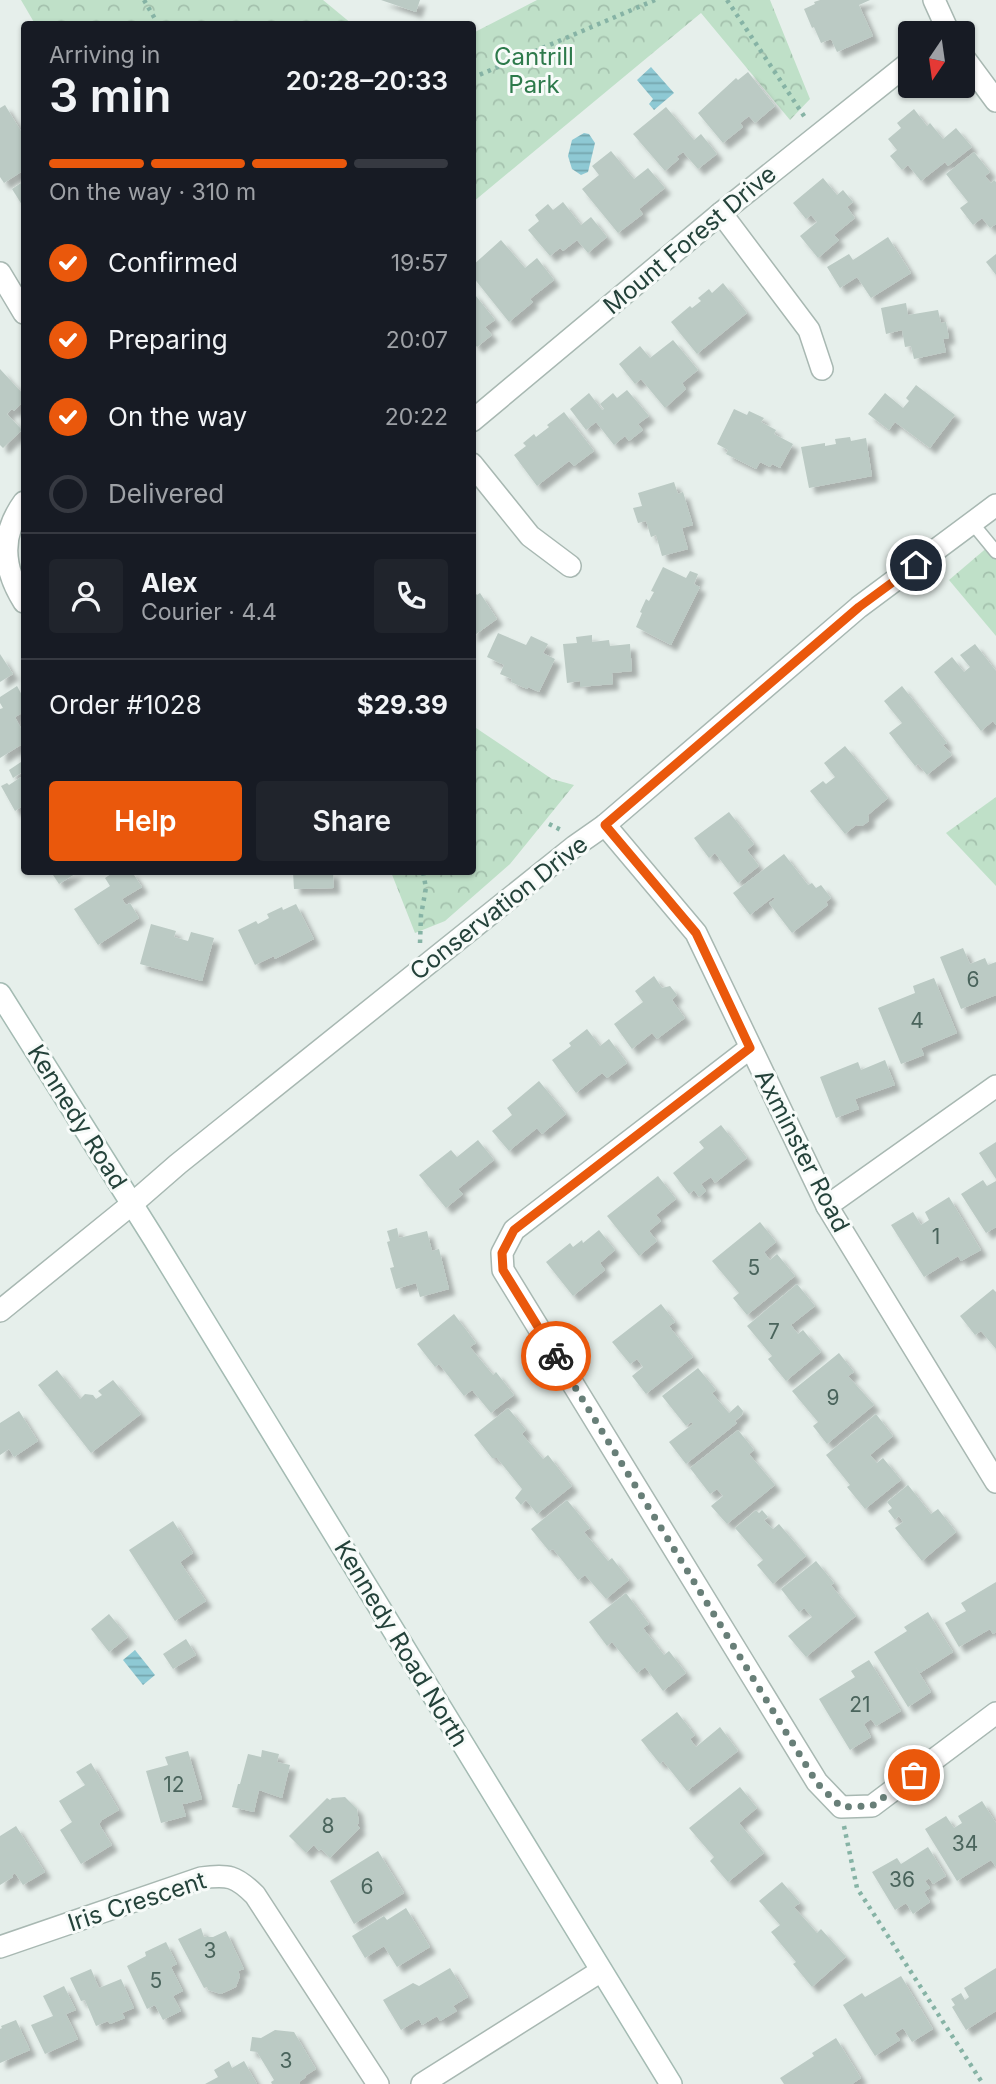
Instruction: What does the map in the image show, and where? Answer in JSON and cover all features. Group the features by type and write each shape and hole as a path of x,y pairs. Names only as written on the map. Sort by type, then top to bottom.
{"street":[{"path":"934,0 943,21"},
{"name":"Mount Forest Drive","path":"476,418 721,213 898,72"},
{"path":"975,72 996,100"},
{"path":"721,213 809,330 822,369"},
{"path":"0,273 21,308"},
{"path":"476,469 530,536 570,566"},
{"path":"21,505 6,530 1,554 10,579 21,597"},
{"name":"Conservation Drive","path":"0,1311 178,1164 575,846 605,825 859,607 996,505"},
{"name":"Axminster Road","path":"605,825 696,933 827,1206 996,1482"},
{"name":"Kennedy Road","path":"0,994 132,1204"},
{"path":"750,1048 514,1230 502,1253 503,1270 817,1783 841,1807 872,1806 996,1713"},
{"path":"827,1206 996,1086"},
{"name":"Kennedy Road North","path":"132,1204 671,2084"},
{"name":"Iris Crescent","path":"0,1947 201,1878 220,1876 241,1881 256,1895 377,2084"},
{"path":"422,2084 601,1971"}],"lane":[{"path":"973,524 996,552"}],"path":[{"path":"144,0 156,21"},
{"path":"476,76 655,0"},
{"path":"727,0 817,136"},
{"path":"549,824 564,832"},
{"path":"420,971 421,915 426,888 424,875"},
{"path":"841,1807 857,1888 983,2084"}],"green space":[{"path":"21,0 323,0 348,21 33,21"},
{"name":"Cantrill Park","path":"537,0 770,0 810,99 790,120 701,13 476,200 476,31"},
{"path":"996,540 996,636 949,580"},
{"path":"476,728 552,779 574,785 510,864 445,921 415,933 392,875 476,875"},
{"path":"996,797 996,886 946,833"}],"water":[{"path":"651,67 674,93 654,110 649,104 653,99 637,80"},
{"path":"584,133 589,134 595,143 588,172 581,175 572,169 568,156 572,140"},
{"path":"135,1650 155,1675 143,1685 123,1660"}],"building":[{"path":"381,0 420,0 416,12"},
{"path":"820,0 870,0 859,5 873,36 837,52 831,39 821,43 804,9"},
{"path":"748,72 775,106 755,123 749,116 740,123 743,127 723,143 698,113 736,78 738,80"},
{"path":"5,105 21,131 21,172 4,183 0,177 0,108"},
{"path":"666,107 694,140 701,134 717,154 698,169 683,152 665,171 633,134"},
{"path":"914,109 927,126 930,123 943,139 956,128 972,147 948,166 945,162 921,181 908,165 902,170 890,156 897,150 888,139 901,128 897,123"},
{"path":"611,151 634,179 648,168 665,188 639,209 643,214 618,233 582,189 599,175 592,166"},
{"path":"974,152 990,172 985,176 991,183 994,180 996,182 996,224 990,228 982,218 973,225 960,208 968,202 946,174"},
{"path":"823,178 837,195 843,190 853,202 847,207 855,218 834,235 839,240 818,258 800,236 817,222 811,215 806,219 793,203"},
{"path":"21,183 21,203 12,189"},
{"path":"563,202 581,225 591,217 607,237 588,253 577,240 563,251 560,248 550,256 528,230 539,221 535,215 548,204 553,210"},
{"path":"888,237 911,273 871,298 857,277 840,288 827,267 849,254 853,260"},
{"path":"501,240 525,268 537,258 554,280 530,299 533,302 509,322 476,281 476,262"},
{"path":"996,254 996,275 986,262"},
{"path":"723,283 747,313 697,354 671,322 690,306 692,308 701,301 698,298 709,289 712,293"},
{"path":"476,296 495,320 485,327 492,335 477,347"},
{"path":"906,303 908,315 938,310 941,323 946,322 949,338 943,339 946,352 914,359 911,346 905,347 902,330 886,334 881,308"},
{"path":"673,340 698,370 682,383 686,389 665,408 641,379 635,384 619,364 640,346 650,358"},
{"path":"0,369 21,392 21,404 7,414 21,431 3,448 0,445"},
{"path":"916,385 955,415 930,448 895,422 889,430 868,414 885,393 903,408 909,401 906,398"},
{"path":"627,390 649,416 638,424 643,430 629,441 625,436 614,445 596,422 586,430 570,409 589,393 602,410 604,409 600,404 613,393 617,398"},
{"path":"734,409 747,415 749,411 764,418 761,422 776,430 774,434 793,444 780,468 760,462 756,469 726,454 728,450 717,444"},
{"path":"564,412 594,451 574,466 569,461 537,486 514,455 526,446 523,443 534,434 536,437"},
{"path":"850,437 851,441 866,438 872,476 809,488 801,447 836,444 835,439"},
{"path":"674,482 678,494 683,492 693,525 682,528 688,549 662,556 656,535 651,537 646,521 638,523 633,508 642,506 638,493"},
{"path":"663,567 686,578 690,571 698,574 694,584 700,587 671,645 636,627 642,613 640,612 646,599 649,601 654,592 651,591"},
{"path":"480,593 497,619 476,634 476,594"},
{"path":"498,633 526,645 531,636 548,644 543,653 555,659 539,692 511,682 512,679 500,674 504,665 487,657"},
{"path":"592,635 592,642 609,640 610,646 630,644 632,671 612,673 613,684 580,687 580,681 567,683 563,644 577,643 576,637"},
{"path":"975,644 996,671 996,725 993,721 981,731 934,672 952,657 964,672 970,667 960,655"},
{"path":"0,654 13,674 0,682"},
{"path":"17,686 21,693 21,714 15,717 21,728 21,745 0,758 0,709 3,708 0,697"},
{"path":"902,686 947,743 943,745 952,755 927,775 918,764 915,766 889,733 902,723 884,701"},
{"path":"845,746 888,798 868,815 869,821 862,826 856,825 845,834 810,791 823,781 826,784 835,777 824,763"},
{"path":"21,762 21,773 13,778 9,770"},
{"path":"21,777 21,807 15,811 1,786 7,783 9,785"},
{"path":"729,812 754,844 747,850 759,866 738,883 715,853 709,858 694,838"},
{"path":"784,854 808,885 812,883 816,888 821,885 831,898 826,902 828,905 792,933 769,903 775,899 773,897 750,915 733,893"},
{"path":"53,875 73,875 59,884"},
{"path":"110,875 134,875 142,887 122,899 126,905 130,903 139,918 98,945 74,909 110,886 105,878"},
{"path":"293,875 333,875 334,888 294,889"},
{"path":"296,904 314,939 275,959 274,956 255,965 238,930 256,921 258,924 269,918 267,914 282,907 283,910"},
{"path":"151,924 176,931 174,937 188,941 191,932 214,938 202,981 140,964"},
{"path":"963,948 970,964 985,958 988,965 996,962 996,995 961,1009 940,957"},
{"path":"654,976 662,988 670,986 677,995 672,1000 685,1018 657,1039 652,1033 632,1049 614,1024 643,1002 635,991"},
{"path":"934,978 957,1033 921,1048 924,1055 901,1064 878,1008 915,993 913,986"},
{"path":"587,1029 600,1046 609,1039 627,1063 607,1078 602,1073 576,1093 552,1060 571,1046 569,1043"},
{"path":"885,1060 895,1085 855,1099 859,1109 836,1118 820,1077 858,1062 861,1070"},
{"path":"539,1081 566,1114 542,1134 537,1128 509,1151 492,1131 512,1115 507,1108"},
{"path":"721,1125 747,1158 715,1183 711,1177 701,1184 706,1191 699,1197 694,1190 689,1194 673,1173 704,1148 699,1142"},
{"path":"478,1140 494,1160 458,1189 463,1194 446,1208 419,1175 451,1150 457,1157"},
{"path":"996,1142 996,1179 979,1153"},
{"path":"658,1176 676,1199 656,1215 661,1221 649,1231 657,1241 639,1256 607,1216"},
{"path":"983,1180 987,1186 996,1181 996,1227 986,1233 961,1194"},
{"path":"949,1197 981,1250 961,1261 958,1256 924,1277 891,1225 913,1212 921,1225 929,1220 925,1212"},
{"path":"760,1222 776,1242 764,1252 770,1260 777,1254 795,1276 747,1315 733,1298 739,1293 712,1261"},
{"path":"397,1228 399,1238 427,1231 432,1251 439,1249 449,1289 420,1297 416,1283 396,1289 390,1268 394,1267 387,1231"},
{"path":"599,1230 615,1250 600,1263 605,1270 573,1296 546,1262 570,1243 573,1247 582,1240 583,1243"},
{"path":"797,1284 815,1306 791,1325 798,1334 803,1330 821,1352 786,1381 768,1359 772,1356 747,1326"},
{"path":"993,1289 996,1292 996,1349 981,1331 975,1335 960,1316"},
{"path":"661,1304 675,1322 669,1326 693,1357 646,1394 632,1376 643,1367 637,1359 630,1364 612,1342"},
{"path":"454,1314 476,1343 470,1347 493,1375 496,1372 514,1395 491,1413 472,1390 464,1396 439,1364 435,1367 417,1344"},
{"path":"839,1353 854,1372 848,1376 874,1405 827,1444 813,1426 818,1422 792,1391"},
{"path":"698,1368 716,1390 712,1393 729,1413 738,1405 743,1411 735,1421 737,1423 686,1464 669,1442 693,1424 691,1422 686,1426 662,1396"},
{"path":"57,1370 80,1399 85,1394 93,1395 96,1399 102,1395 98,1391 113,1380 141,1414 91,1453 38,1385"},
{"path":"508,1408 526,1430 522,1434 543,1459 548,1455 572,1486 537,1514 526,1500 521,1505 515,1498 522,1489 474,1435"},
{"path":"19,1411 38,1441 14,1457 9,1449 0,1455 0,1423"},
{"path":"876,1414 893,1436 870,1455 877,1463 883,1458 901,1480 865,1509 826,1455"},
{"path":"738,1430 754,1450 749,1454 775,1485 727,1524 711,1506 723,1496 717,1489 710,1494 690,1468"},
{"path":"908,1485 931,1514 938,1509 956,1532 922,1561 895,1528 903,1522 899,1516 895,1520 888,1511 892,1508 887,1502"},
{"path":"567,1500 590,1528 584,1532 608,1561 612,1558 629,1580 606,1599 585,1575 578,1580 553,1549 549,1551 531,1529"},
{"path":"756,1510 759,1513 762,1510 768,1517 764,1520 773,1529 779,1524 806,1556 773,1584 757,1565 763,1560 735,1528"},
{"path":"173,1521 193,1553 180,1562 206,1601 175,1621 129,1550"},
{"path":"816,1561 856,1616 806,1657 788,1636 812,1617 804,1608 799,1612 781,1589"},
{"path":"996,1582 996,1632 993,1634 990,1629 959,1647 945,1623 966,1611 961,1603"},
{"path":"626,1593 649,1624 643,1628 664,1655 669,1651 686,1673 663,1691 645,1667 637,1673 612,1642 607,1646 589,1622"},
{"path":"928,1612 953,1652 920,1673 915,1666 931,1692 908,1707 874,1652 907,1631 904,1627"},
{"path":"109,1614 128,1637 109,1652 91,1629"},
{"path":"186,1639 196,1655 173,1669 163,1654"},
{"path":"869,1660 901,1711 876,1726 871,1719 864,1724 871,1737 850,1750 819,1699 855,1677 851,1671"},
{"path":"677,1712 695,1735 690,1739 696,1747 720,1727 738,1751 687,1791 663,1761 660,1764 641,1740"},
{"path":"262,1750 279,1754 277,1762 290,1765 282,1798 259,1790 254,1812 232,1807 248,1754 261,1757"},
{"path":"188,1751 202,1799 182,1803 186,1816 161,1823 146,1771 168,1765 165,1757"},
{"path":"91,1763 119,1810 99,1824 112,1845 81,1864 60,1830 72,1822 59,1801 85,1785 76,1772"},
{"path":"740,1787 757,1808 739,1823 764,1853 728,1882 710,1861 714,1857 689,1828"},
{"path":"345,1797 357,1809 357,1825 360,1828 330,1858 314,1845 306,1853 289,1836 327,1798 330,1800"},
{"path":"982,1801 996,1823 996,1867 991,1860 957,1881 925,1829 946,1816 954,1828 962,1823 958,1816"},
{"path":"16,1826 45,1872 23,1885 15,1873 0,1885 0,1836"},
{"path":"928,1847 946,1876 933,1884 929,1878 925,1881 930,1888 924,1892 930,1902 913,1914 906,1903 895,1910 872,1872 897,1858 901,1864"},
{"path":"378,1851 404,1893 354,1924 330,1881"},
{"path":"782,1882 800,1903 794,1907 817,1933 821,1929 846,1957 812,1987 793,1964 796,1962 771,1932 780,1925 759,1901"},
{"path":"406,1908 430,1947 397,1967 384,1946 365,1958 352,1936 384,1916 387,1920"},
{"path":"201,1928 204,1937 213,1937 226,1931 244,1969 238,1971 240,1976 236,1987 221,1994 204,1988 178,1939"},
{"path":"166,1942 177,1964 171,1967 183,1991 173,1996 181,2011 163,2020 155,2005 147,2009 127,1966 146,1956 145,1952"},
{"path":"450,1968 468,1997 453,2006 457,2011 440,2021 437,2016 422,2025 419,2019 401,2030 383,2000 413,1983 419,1986"},
{"path":"996,1968 996,2011 966,2030 952,2007 955,2005 951,1999 961,1993 965,2000 969,1997 964,1988"},
{"path":"91,1969 99,1988 121,1979 134,2008 122,2013 125,2018 96,2026 85,2000 81,2001 70,1978"},
{"path":"901,1976 933,2029 912,2042 903,2028 895,2033 900,2040 875,2056 843,2005 862,1993 865,1997"},
{"path":"64,1986 76,2010 66,2014 78,2039 45,2054 31,2025 53,2016 43,1996"},
{"path":"16,2020 30,2050 0,2063 1,2026"},
{"path":"275,2030 294,2032 316,2069 305,2076 300,2084 272,2084 274,2080 257,2052 250,2051 252,2037 261,2038"},
{"path":"836,2038 861,2078 852,2084 784,2084 780,2078"},
{"path":"229,2061 232,2068 244,2061 257,2084 205,2084 218,2077 214,2070"}],"way so far":[{"path":"556,1356 817,1783 841,1807 872,1806 914,1775"}],"route":[{"path":"556,1356 503,1270 502,1253 514,1230 750,1048 696,933 605,825 859,607 916,565"}]}
